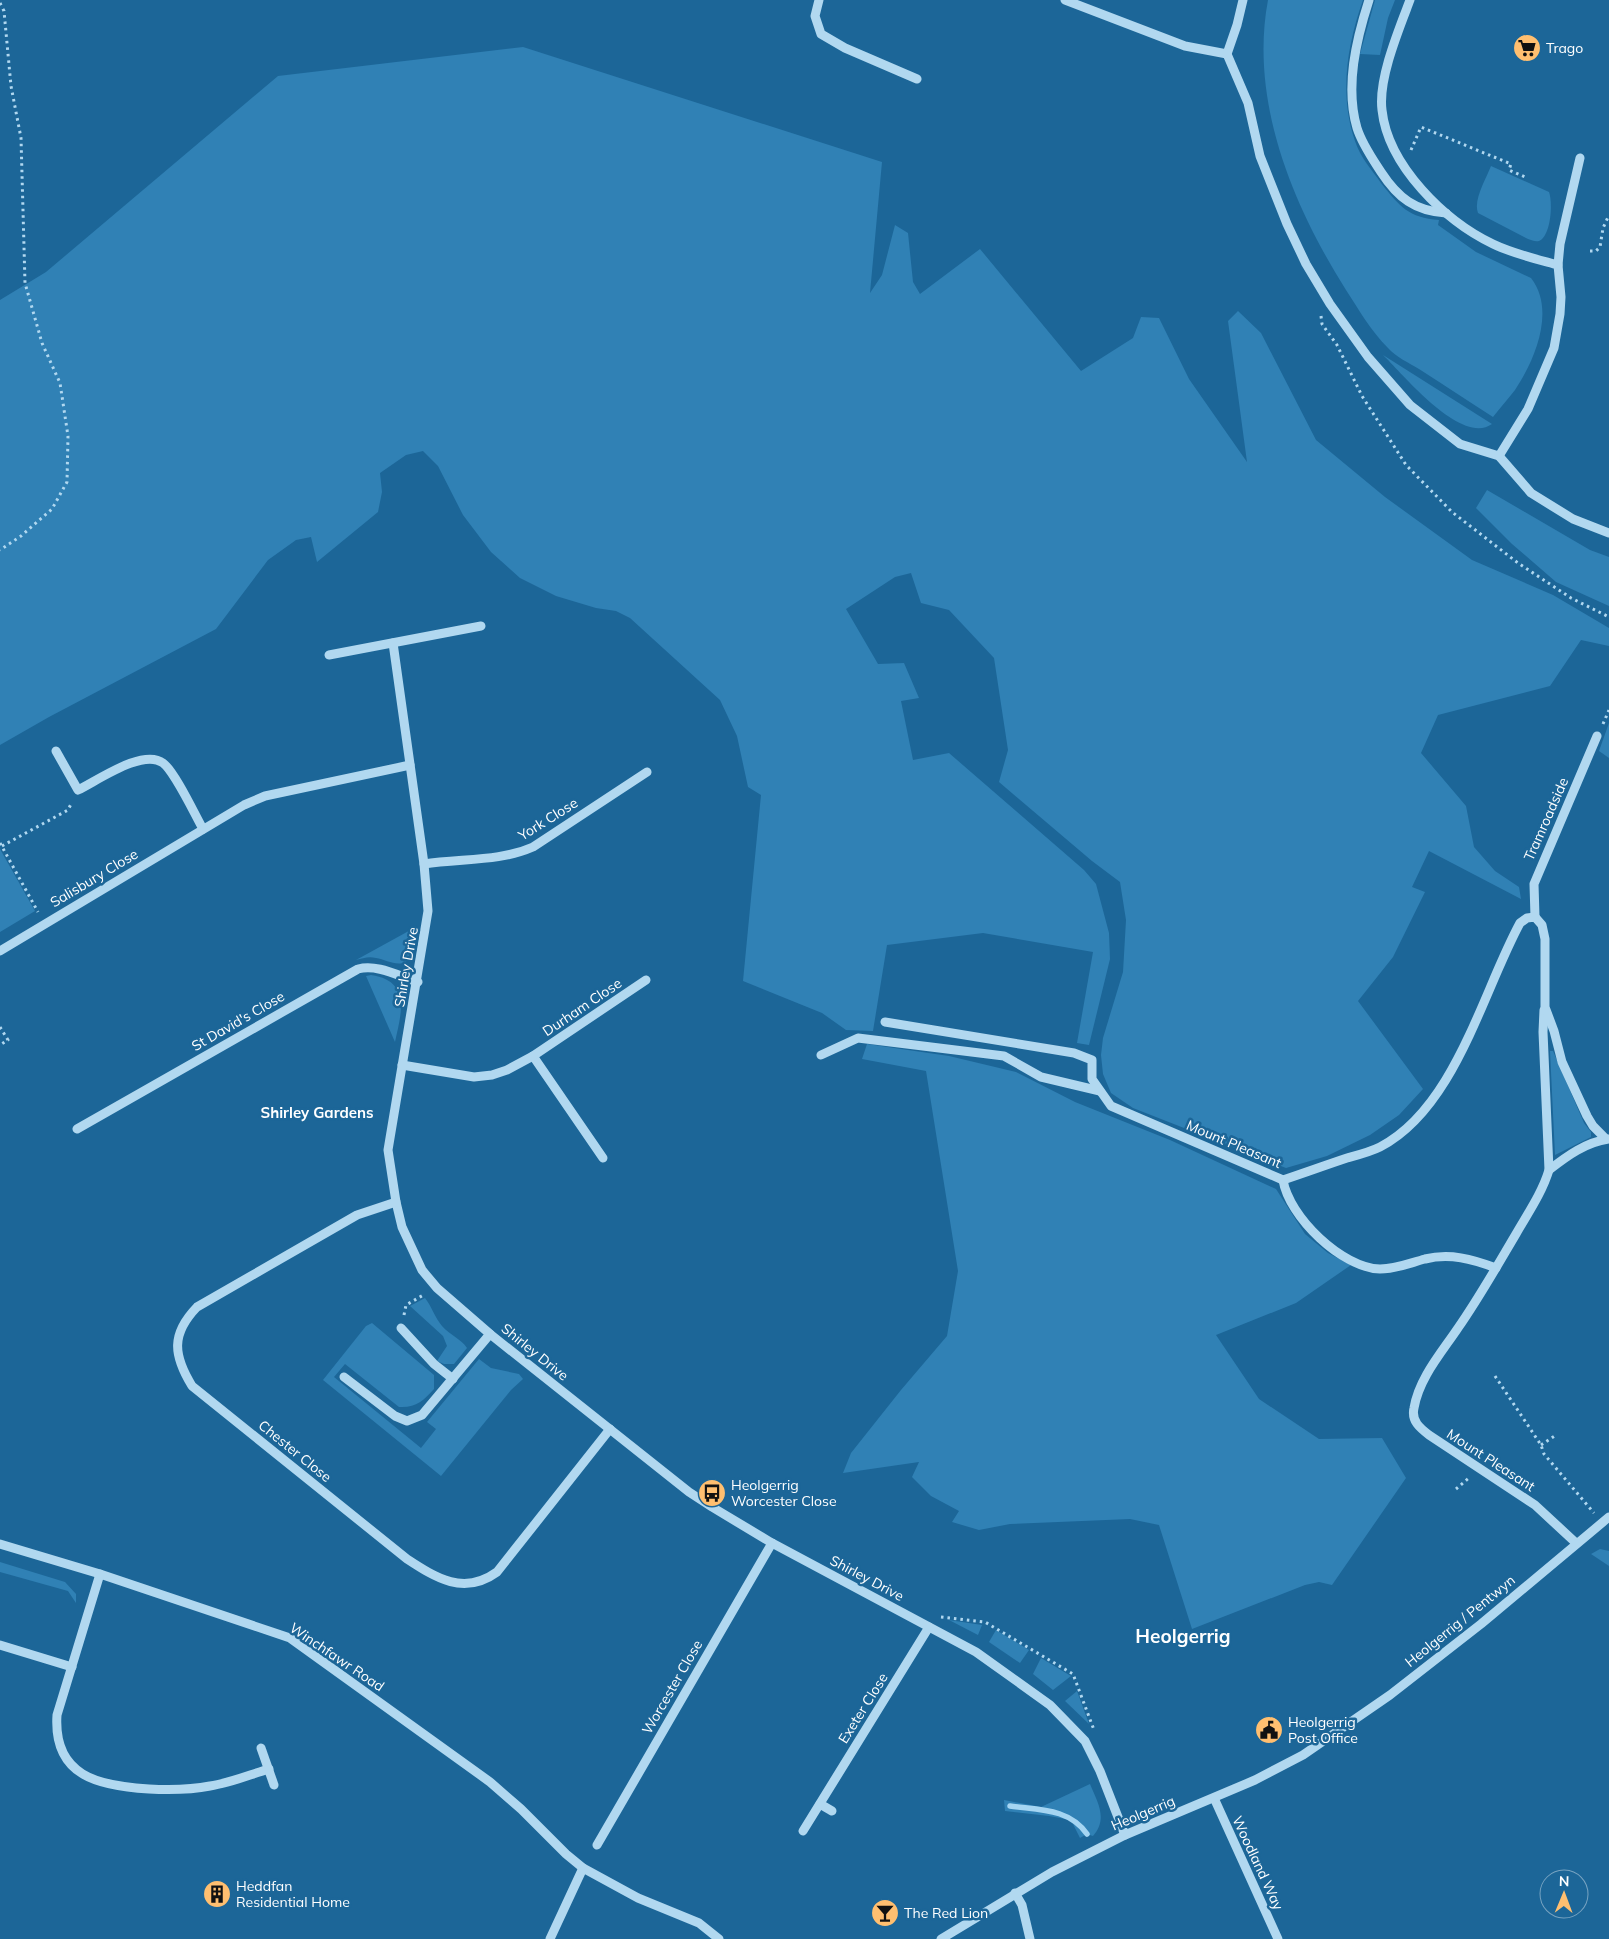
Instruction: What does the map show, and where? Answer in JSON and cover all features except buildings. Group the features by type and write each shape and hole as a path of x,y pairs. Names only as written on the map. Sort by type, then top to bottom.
{"street":[{"path":"819,0 815,16 821,34 845,48 917,79"},
{"path":"1065,0 1185,46 1227,54"},
{"path":"1243,0 1227,54 1248,103 1260,156 1287,224 1306,264 1330,304 1368,357 1410,405 1460,444 1499,456 1531,494 1573,519 1609,533"},
{"path":"1369,0 1354,58 1353,109 1358,130 1367,150 1387,181 1414,206 1429,212 1446,213"},
{"path":"1410,0 1388,62 1383,89 1381,109 1385,127 1395,150 1409,173 1425,192 1446,213 1468,230 1512,252 1558,265"},
{"path":"1499,456 1528,409 1554,348 1560,314 1561,297 1558,265 1562,232 1580,158"},
{"path":"329,656 481,626"},
{"name":"Shirley Drive","path":"393,643 424,864 428,911 418,982 388,1150 402,1227 422,1270 437,1288 490,1334 697,1497 772,1543 976,1652 1050,1705 1085,1742 1100,1771 1125,1835"},
{"name":"Tramroadside","path":"1535,917 1534,884 1597,736"},
{"path":"56,752 78,790 134,761 149,759 162,762 171,772 203,830"},
{"name":"Salisbury Close","path":"0,952 203,830 265,796 410,765"},
{"name":"York Close","path":"424,864 499,857 519,853 533,847 647,772"},
{"name":"Mount Pleasant","path":"885,1022 1074,1053 1092,1060 1092,1079 1111,1106 1283,1180 1379,1148 1401,1134 1428,1106 1448,1075 1484,1007 1520,923 1527,918 1535,917 1542,925 1545,939 1545,1007 1542,1032 1549,1170 1544,1187 1496,1268 1431,1368 1413,1408 1414,1419 1419,1427 1429,1436 1535,1505 1576,1543"},
{"name":"St David's Close","path":"77,1129 358,969 376,968 418,982"},
{"name":"Durham Close","path":"402,1065 474,1077 492,1075 508,1070 533,1056 646,980"},
{"name":"Mount Pleasant","path":"1545,1007 1554,1031 1562,1062 1569,1078 1593,1126 1608,1139"},
{"path":"821,1055 858,1038 1004,1056 1041,1078 1100,1091"},
{"path":"533,1056 603,1158"},
{"path":"1549,1170 1574,1151 1608,1139"},
{"path":"1283,1180 1284,1188 1301,1218 1314,1234 1346,1256 1367,1266 1378,1269 1391,1268 1439,1256 1451,1256 1474,1260 1496,1268"},
{"name":"Chester Close","path":"396,1202 357,1215 197,1307 187,1318 179,1333 177,1351 181,1369 192,1386 407,1558 434,1577 471,1584 486,1580 497,1572 610,1429"},
{"path":"401,1328 434,1364 453,1379"},
{"path":"344,1377 395,1416 407,1422 422,1415 490,1334"},
{"path":"1576,1543 1606,1522"},
{"name":"Worcester Close","path":"597,1845 772,1543"},
{"name":"Heolgerrig / Pentwyn","path":"1359,1718 1481,1624 1576,1543"},
{"name":"Winchfawr Road","path":"0,1544 100,1574 290,1638 490,1782 522,1809 566,1854 583,1868 638,1898 699,1924 719,1939"},
{"path":"100,1574 57,1714 56,1730 60,1748 70,1764 84,1775 104,1784 124,1788 174,1790 210,1786 268,1769"},
{"name":"Exeter Close","path":"803,1831 929,1627"},
{"path":"0,1645 72,1667"},
{"name":"Heolgerrig","path":"941,1939 1052,1872 1125,1835 1256,1780 1303,1755 1359,1718"},
{"path":"261,1748 274,1785"},
{"name":"Woodland Way","path":"1214,1798 1278,1939"},
{"path":"820,1804 832,1811"},
{"path":"550,1939 583,1868"},
{"path":"1015,1893 1022,1905 1030,1939"}],"path":[{"path":"0,3 4,11 11,86 21,138 25,283 42,343 60,383 68,436 67,482 52,509 21,536 0,550"},
{"path":"1411,150 1421,126 1511,164 1509,170 1525,177"},
{"path":"1590,251 1596,251 1600,247 1603,228 1609,215"},
{"path":"1318,311 1322,316 1322,324 1336,345 1362,396 1406,465 1452,512 1518,563 1571,598 1609,617"},
{"path":"1,844 68,810"},
{"name":"Salisbury Close","path":"1,844 39,914"},
{"path":"0,1027 8,1040 0,1045"},
{"path":"406,1305 424,1295"},
{"path":"1495,1376 1541,1445 1544,1454 1606,1522"},
{"path":"1541,1445 1556,1435"},
{"path":"936,1616 985,1622 1073,1674 1097,1737"}],"shaded area":[{"path":"1268,0 1363,0 1349,52 1346,88 1350,124 1357,147 1363,158 1387,191 1406,209 1420,217 1439,220 1438,225 1476,252 1531,278 1538,291 1542,305 1540,335 1522,378 1515,390 1493,417 1391,351 1365,320 1327,258 1293,188 1270,114 1265,76 1264,38"},
{"path":"1375,0 1395,0 1388,18 1380,55 1360,54"},
{"path":"523,47 882,162 870,293 882,275 895,225 908,233 913,282 920,294 980,249 1081,371 1133,338 1141,317 1159,318 1189,379 1247,462 1228,321 1238,311 1261,333 1316,440 1385,497 1472,560 1553,595 1609,628 1609,646 1581,640 1550,686 1438,715 1421,753 1466,806 1474,847 1495,871 1519,887 1521,899 1429,851 1412,887 1425,892 1393,957 1358,1001 1423,1089 1399,1115 1370,1135 1327,1156 1286,1168 1133,1108 1111,1093 1103,1074 1101,1055 1103,1038 1123,972 1126,920 1120,882 1092,861 999,782 1008,750 994,658 949,610 921,603 911,573 895,577 846,609 878,664 904,663 919,698 901,701 913,760 949,753 1084,870 1096,884 1109,933 1110,959 1089,1045 1077,1043 1093,952 983,933 887,945 873,1031 846,1030 822,1013 743,981 761,795 748,787 737,736 720,700 630,618 616,611 596,608 556,596 520,578 491,552 463,515 438,466 423,451 406,455 380,473 382,492 378,512 317,562 311,537 296,540 268,560 216,629 0,745 0,300 46,272 278,76"},
{"path":"1491,166 1549,192 1550,219 1546,233 1539,241 1528,239 1478,213 1477,202"},
{"path":"1383,355 1492,424 1479,428 1465,425 1449,417 1418,391"},
{"path":"1487,490 1590,550 1609,557 1609,606 1556,582 1512,544 1476,508"},
{"path":"1609,723 1609,758 1599,751"},
{"path":"0,849 35,911 0,932"},
{"path":"416,927 415,945 412,955 408,960 400,964 371,957 356,960"},
{"path":"371,975 384,978 393,984 398,991 401,1000 401,1010 395,1042 366,976"},
{"path":"867,1044 949,1056 1016,1072 1075,1102 1170,1140 1276,1189 1305,1234 1328,1253 1351,1265 1296,1303 1216,1335 1259,1399 1319,1439 1382,1438 1406,1478 1332,1585 1319,1582 1305,1585 1192,1629 1159,1525 1130,1519 1010,1524 979,1530 952,1522 959,1511 931,1496 912,1477 919,1462 843,1473 851,1453 947,1336 958,1271 926,1071 862,1059"},
{"path":"1550,1051 1553,1051 1584,1123 1591,1132 1591,1137 1555,1155"},
{"path":"425,1298 442,1326 467,1348 454,1364 444,1364 437,1361 447,1346 443,1336 410,1306"},
{"path":"372,1323 434,1375 434,1389 419,1403 399,1407 345,1364 334,1377 421,1448 436,1429 427,1422 479,1359 491,1368 519,1374 523,1379 511,1390 441,1476 323,1380 366,1326"},
{"path":"1600,1549 1609,1551 1609,1566 1591,1554"},
{"path":"0,1562 65,1582 76,1594 76,1603 68,1591 0,1572"},
{"path":"949,1620 982,1625 978,1635"},
{"path":"996,1630 1029,1650 1020,1663 989,1642"},
{"path":"1041,1658 1071,1676 1053,1690 1033,1674"},
{"path":"1077,1691 1089,1724 1065,1701"},
{"path":"1090,1784 1101,1817 1098,1830 1093,1836 1087,1834 1080,1838 1071,1820 1005,1811 1004,1800 1041,1807"}],"waterway":[{"path":"1010,1806 1042,1810 1062,1815 1080,1825 1087,1834"}],"place":[{"name":"Trago","path":"1527,48"},
{"name":"Heolgerrig Worcester Close","path":"712,1493"},
{"name":"Heolgerrig Post Office","path":"1269,1730"},
{"name":"Heddfan Residential Home","path":"217,1894"},
{"name":"The Red Lion","path":"885,1913"}],"district":[{"name":"Shirley Gardens","path":"317,1113"},
{"name":"Heolgerrig","path":"1183,1636"}]}
